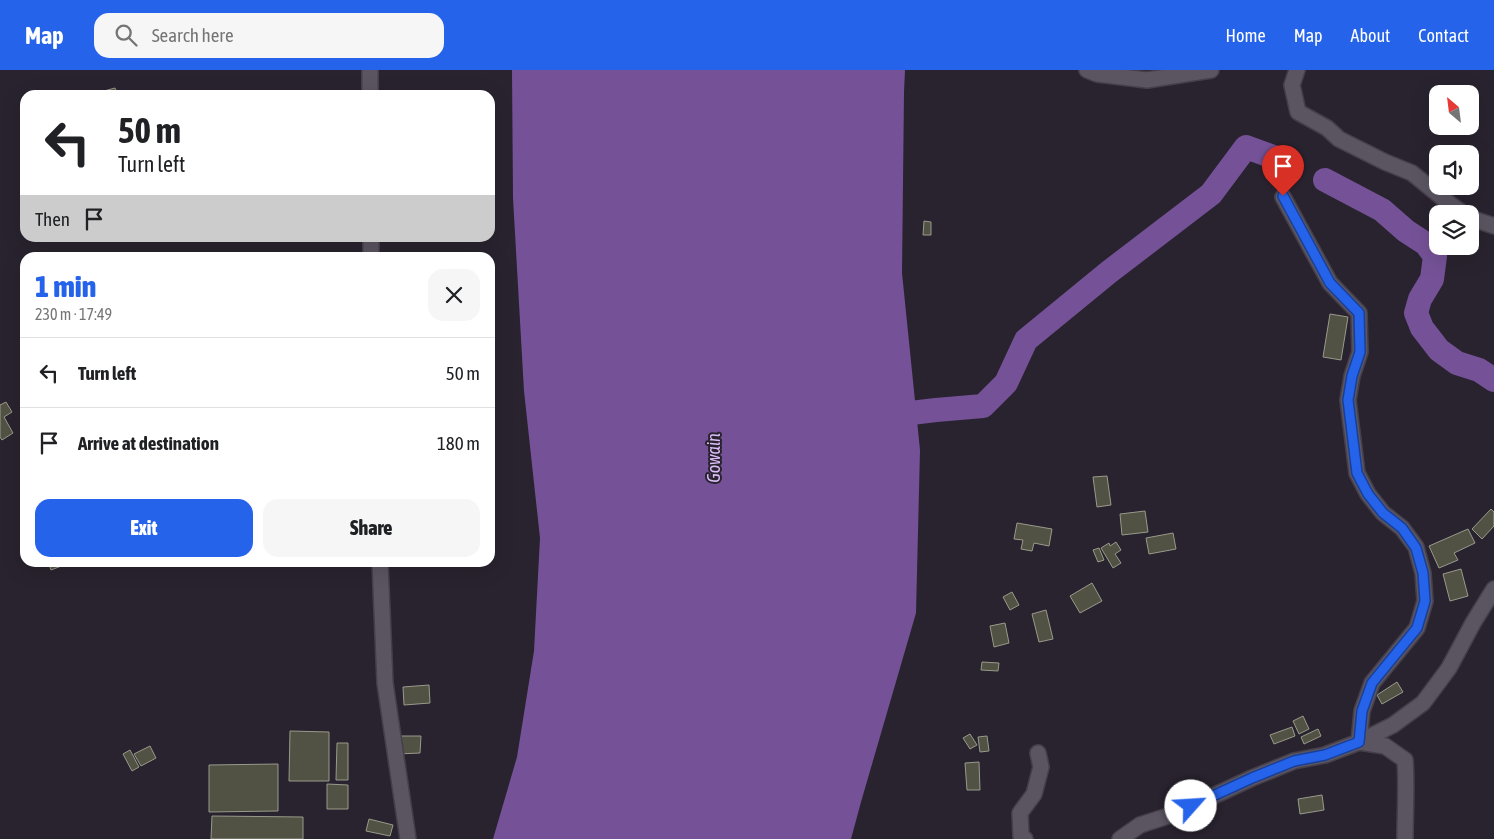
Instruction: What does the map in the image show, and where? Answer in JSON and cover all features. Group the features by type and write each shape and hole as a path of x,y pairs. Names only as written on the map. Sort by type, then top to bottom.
{"street":[{"path":"370,70 370,90"},
{"path":"1087,70 1097,74 1148,80 1211,70"},
{"path":"1297,70 1292,85 1298,112 1327,128 1339,139 1412,173 1451,205"},
{"path":"1283,196 1330,283 1359,313 1360,352 1352,376 1348,400 1357,473 1368,494 1383,513 1402,528 1416,548 1423,573 1425,601 1417,628 1372,683 1362,711 1359,742"},
{"path":"1479,221 1494,226"},
{"path":"380,567 385,683 408,839"},
{"path":"1120,839 1140,825 1177,813 1252,778 1294,761 1325,755 1359,742 1393,724 1423,703 1449,668 1494,589"},
{"path":"1359,742 1385,746 1405,760 1407,786 1405,839"},
{"path":"1025,839 1021,836 1020,813 1034,794 1041,767 1038,753"}],"water":[{"name":"Gowain","path":"512,70 905,70 902,273 920,450 916,613 851,839 493,839 517,757 534,651 540,538 524,391 513,198"}],"building":[{"path":"924,221 931,222 931,235 923,235"},
{"path":"1330,314 1348,317 1341,360 1323,357"},
{"path":"6,402 12,412 4,417 13,433 2,440 0,437 0,405"},
{"path":"1107,476 1111,505 1097,507 1093,477"},
{"path":"1491,509 1494,512 1494,526 1482,539 1472,529"},
{"path":"1145,511 1148,532 1122,535 1120,514"},
{"path":"1017,523 1052,529 1049,546 1034,543 1032,551 1021,549 1023,540 1014,539"},
{"path":"1468,529 1475,543 1454,553 1458,560 1439,568 1429,546"},
{"path":"1173,533 1176,549 1149,554 1146,538"},
{"path":"1116,542 1121,550 1115,554 1121,563 1113,568 1101,548 1109,543 1110,546"},
{"path":"1099,548 1104,560 1098,562 1093,550"},
{"path":"1461,569 1468,596 1450,601 1443,574"},
{"path":"1092,583 1102,601 1080,613 1070,596"},
{"path":"1012,592 1019,605 1010,610 1003,597"},
{"path":"1046,610 1053,639 1039,642 1032,614"},
{"path":"1005,623 1009,643 994,647 990,626"},
{"path":"982,662 999,663 998,671 981,670"},
{"path":"1397,682 1403,692 1382,704 1377,695"},
{"path":"429,685 430,703 404,705 403,687"},
{"path":"1303,716 1309,729 1299,734 1293,721"},
{"path":"1292,727 1295,736 1274,744 1270,735"},
{"path":"1318,729 1321,736 1304,744 1301,737"},
{"path":"290,731 329,732 329,781 289,781"},
{"path":"970,734 977,745 970,749 963,738"},
{"path":"397,736 421,736 420,753 397,754"},
{"path":"987,736 989,751 980,752 978,737"},
{"path":"337,743 348,743 348,780 336,780"},
{"path":"150,746 156,758 141,766 134,754"},
{"path":"130,750 139,767 132,771 123,754"},
{"path":"979,762 980,790 967,790 965,763"},
{"path":"278,764 278,811 209,812 209,765"},
{"path":"327,784 348,785 348,809 327,809"},
{"path":"1322,795 1324,810 1300,814 1298,799"},
{"path":"212,816 303,817 303,839 211,839"},
{"path":"369,819 393,825 390,836 366,831"}],"waterway":[{"path":"886,416 983,406 1006,383 1026,340 1109,272 1211,194 1246,147 1282,160"},
{"path":"1325,180 1382,210 1406,231 1426,244 1435,256 1432,279 1420,299 1416,313 1422,328 1439,350 1457,363 1479,370 1494,380"}],"route":[{"path":"1191,806 1294,761 1325,755 1359,742 1362,711 1372,683 1417,628 1425,601 1423,573 1416,548 1402,528 1383,513 1368,494 1357,473 1348,400 1352,376 1360,352 1359,313 1330,283 1283,196"}]}
